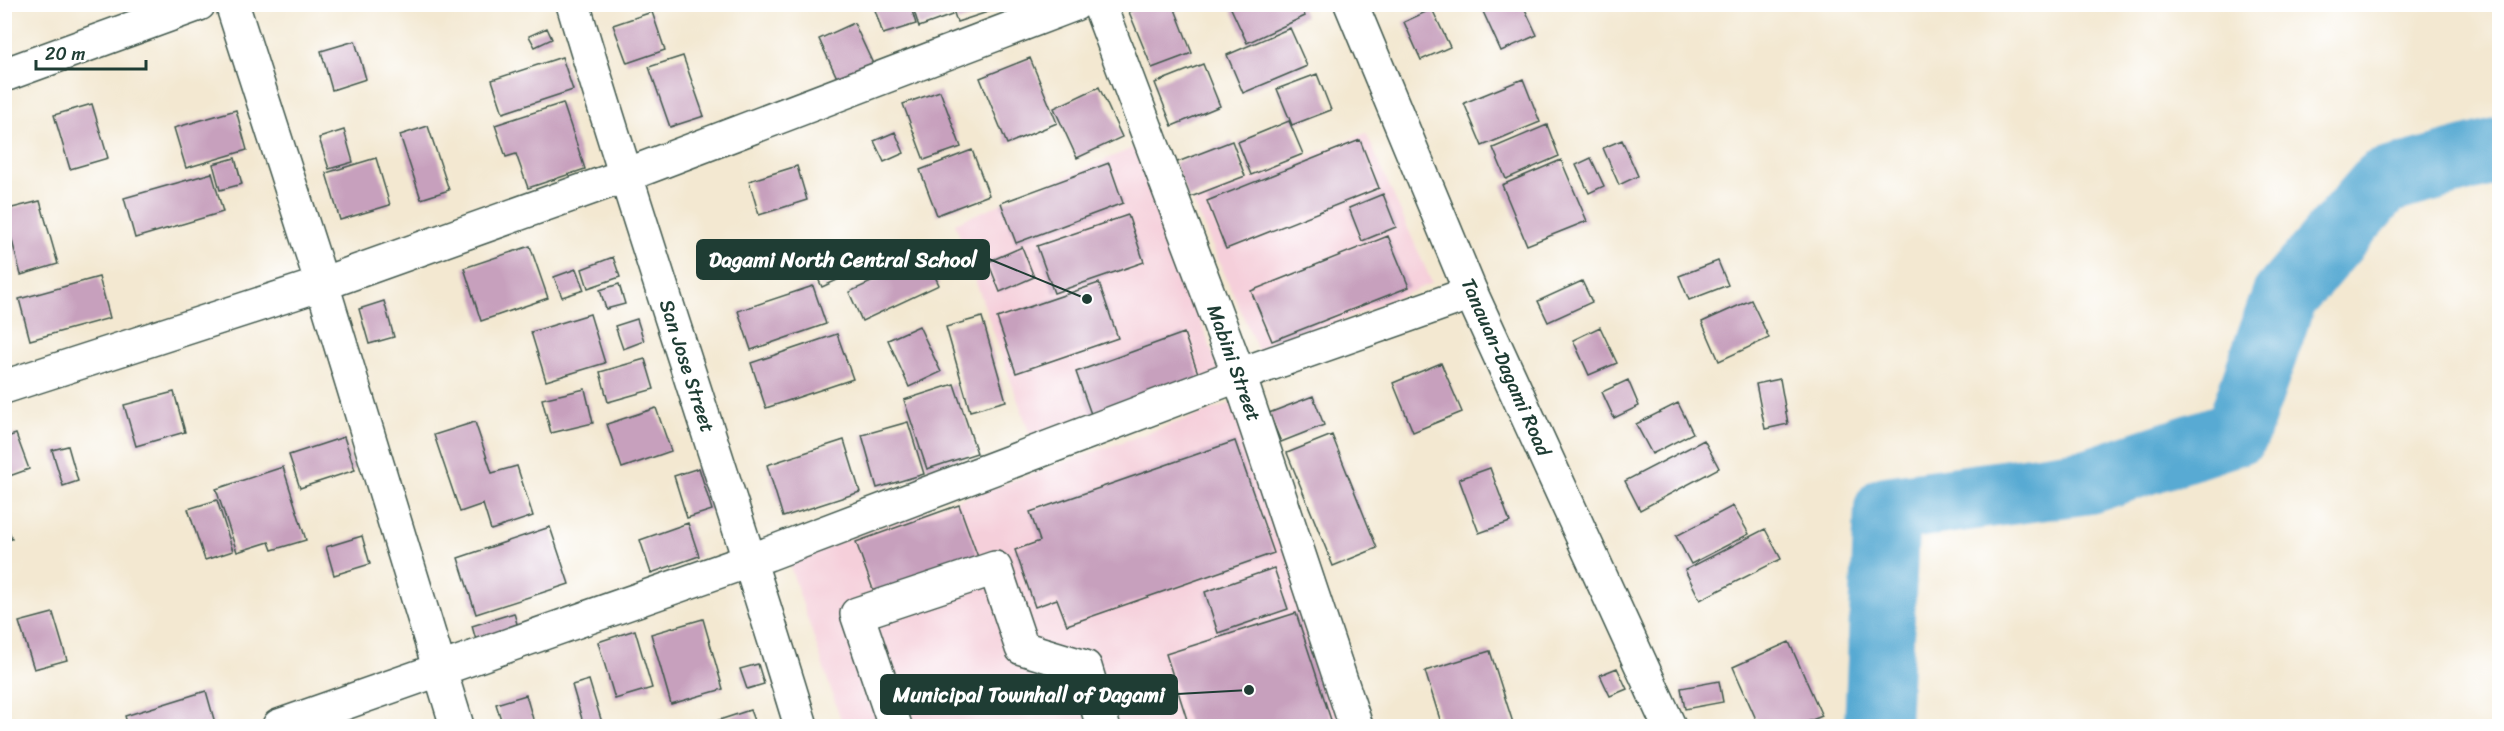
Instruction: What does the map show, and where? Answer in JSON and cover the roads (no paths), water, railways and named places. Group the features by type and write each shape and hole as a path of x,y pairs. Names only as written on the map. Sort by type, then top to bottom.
{"street":[{"path":"4,75 199,4"},
{"path":"232,4 322,284 457,726"},
{"name":"San Jose Street","path":"573,4 624,176 751,560 801,726"},
{"path":"4,387 322,284 624,176 1075,4"},
{"name":"Mabini Street","path":"1099,4 1239,375 1356,726"},
{"name":"Tanauan-Dagami Road","path":"1351,4 1471,293 1669,726"},
{"path":"279,726 440,672 751,560 1239,375 1471,293"},
{"path":"895,726 857,614 995,568 1022,648 1085,667 1103,726"}],"waterway":[{"path":"1877,726 1887,509 2089,481 2237,432 2284,297 2383,182 2500,150"}],"place":[{"name":"Dagami North Central School","path":"1087,299"},
{"name":"Municipal Townhall of Dagami","path":"1249,690"}]}
